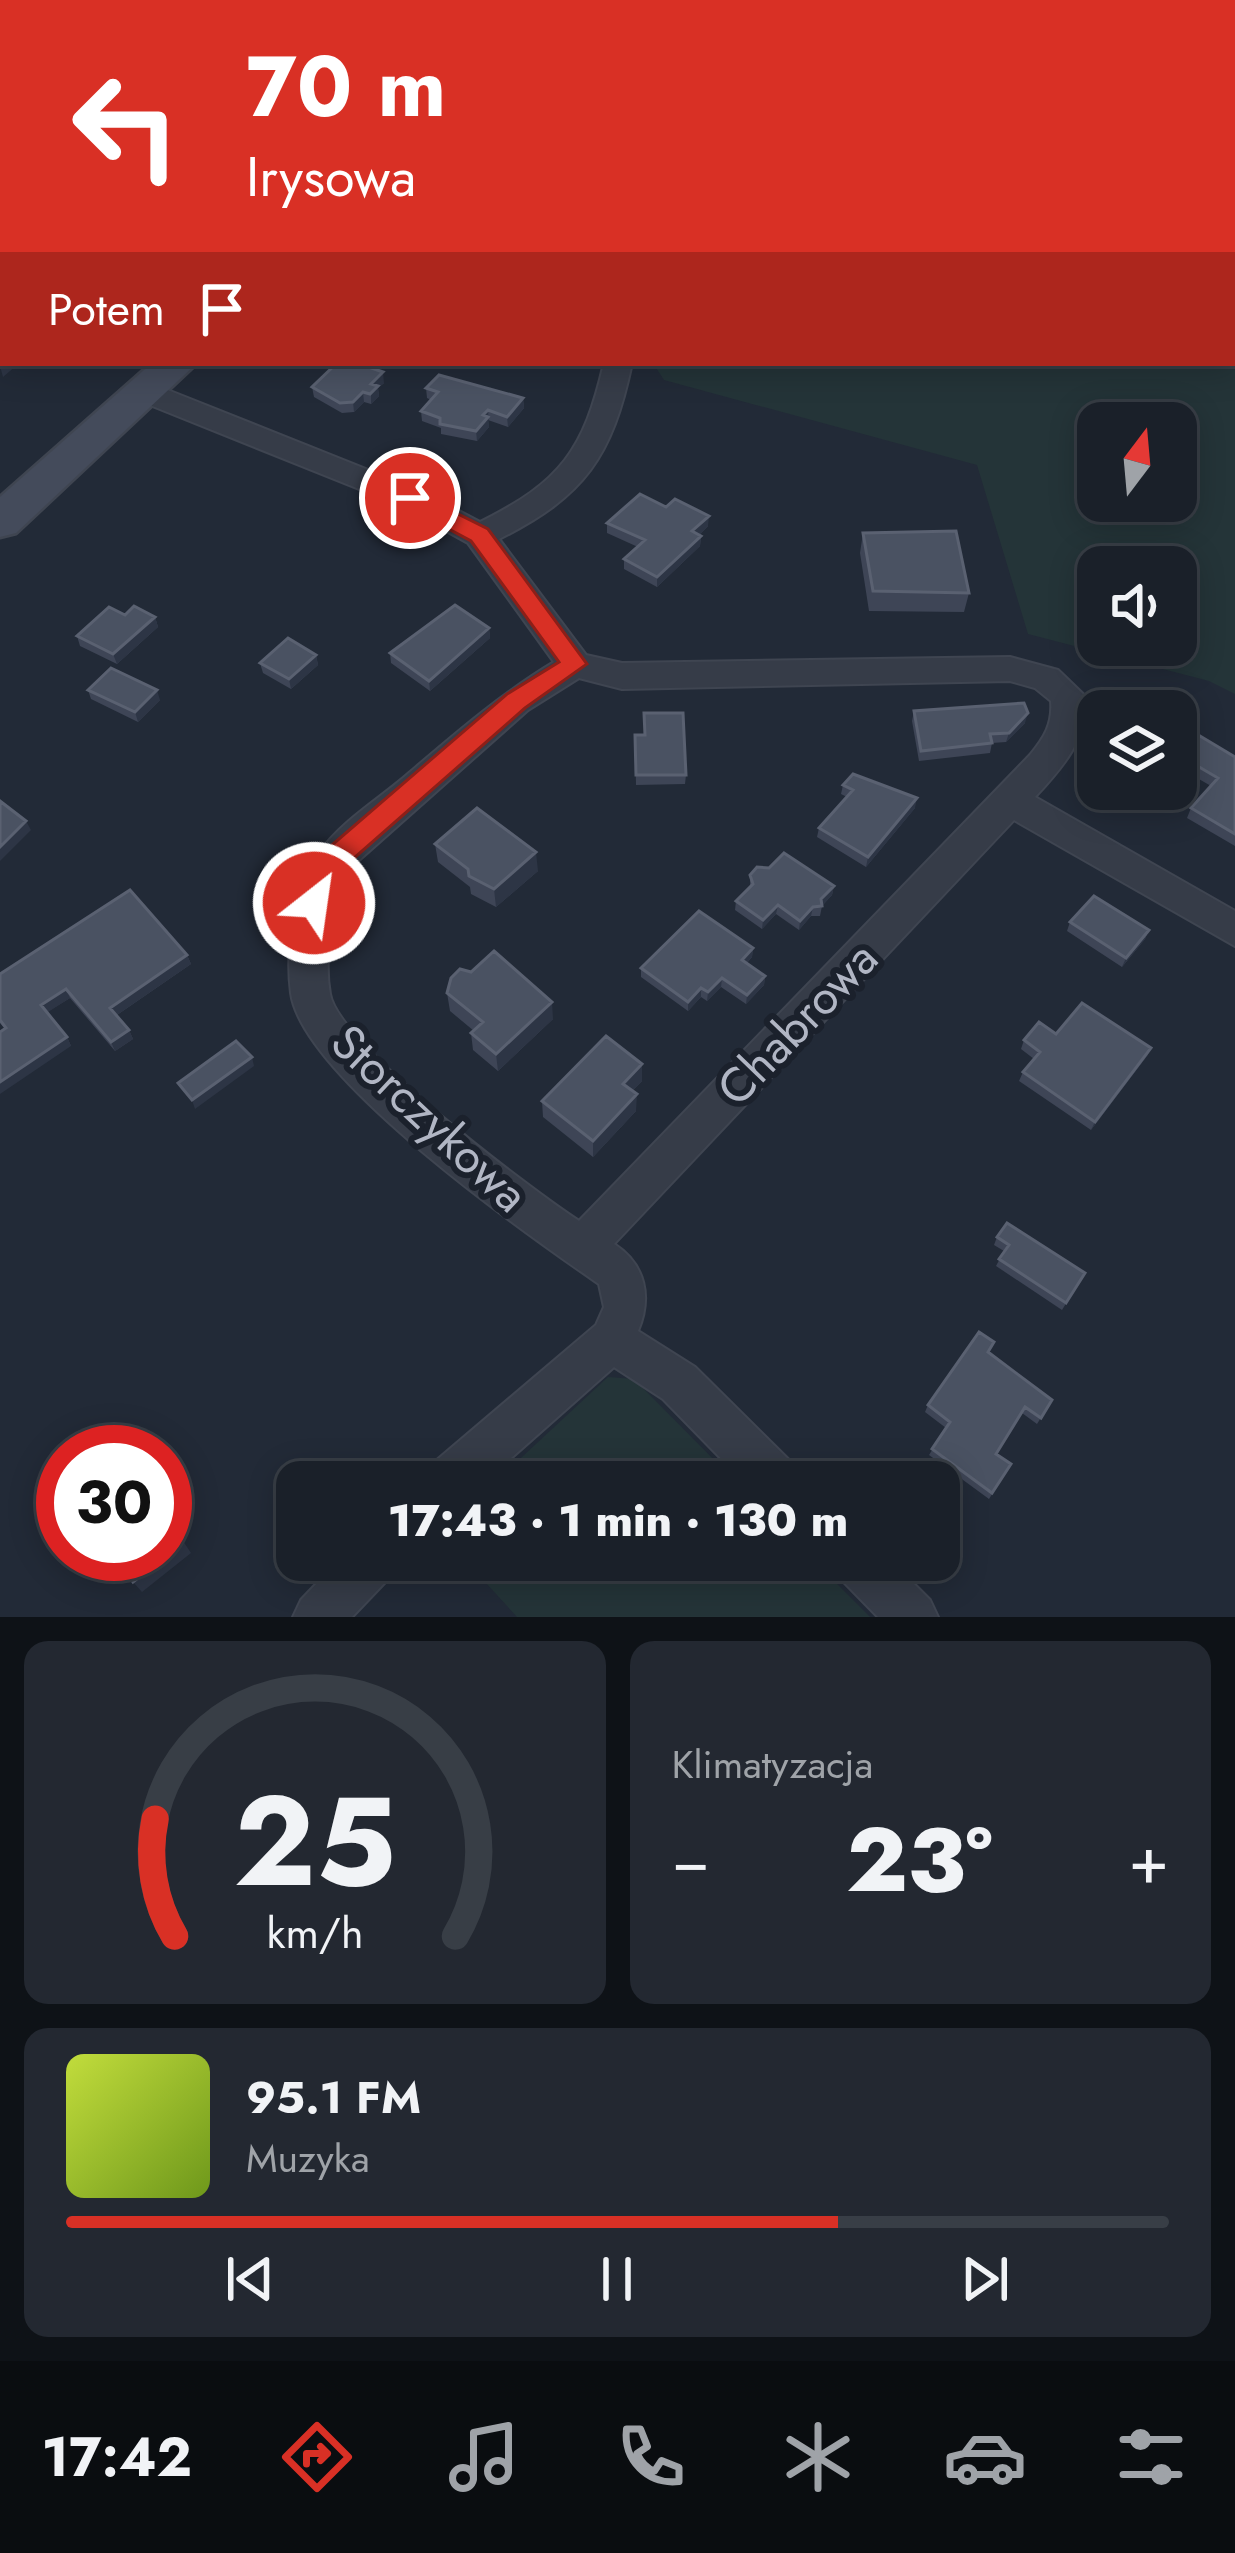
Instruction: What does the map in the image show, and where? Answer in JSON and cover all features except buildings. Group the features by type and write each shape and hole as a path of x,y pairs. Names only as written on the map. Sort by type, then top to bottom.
{"street":[{"path":"0,522 174,366"},
{"path":"479,535 523,515 572,478 597,445 617,366"},
{"path":"145,392 410,498 479,535 574,664 622,676 1010,669 1046,679 1068,696 1072,715 1067,734 1010,800 1235,930"},
{"name":"Storczykowa","path":"574,664 516,701 335,859 314,903 310,995 329,1035 412,1115 526,1210 620,1272 626,1307 612,1340"},
{"name":"Chabrowa","path":"583,1247 1010,800"},
{"path":"472,1461 612,1340 679,1384 757,1461"},
{"path":"318,1617 353,1581"},
{"path":"877,1581 913,1617"}],"shaded area":[{"path":"655,366 1235,366 1235,694 1209,681 1151,666 1197,666 1197,546 1077,546 1077,647 1028,634 977,465 664,380"},
{"path":"608,1377 634,1379 715,1461 518,1461"},
{"path":"484,1581 834,1581 870,1617 517,1617"}],"route":[{"path":"314,903 335,859 516,701 574,664 479,535 410,498"}]}
